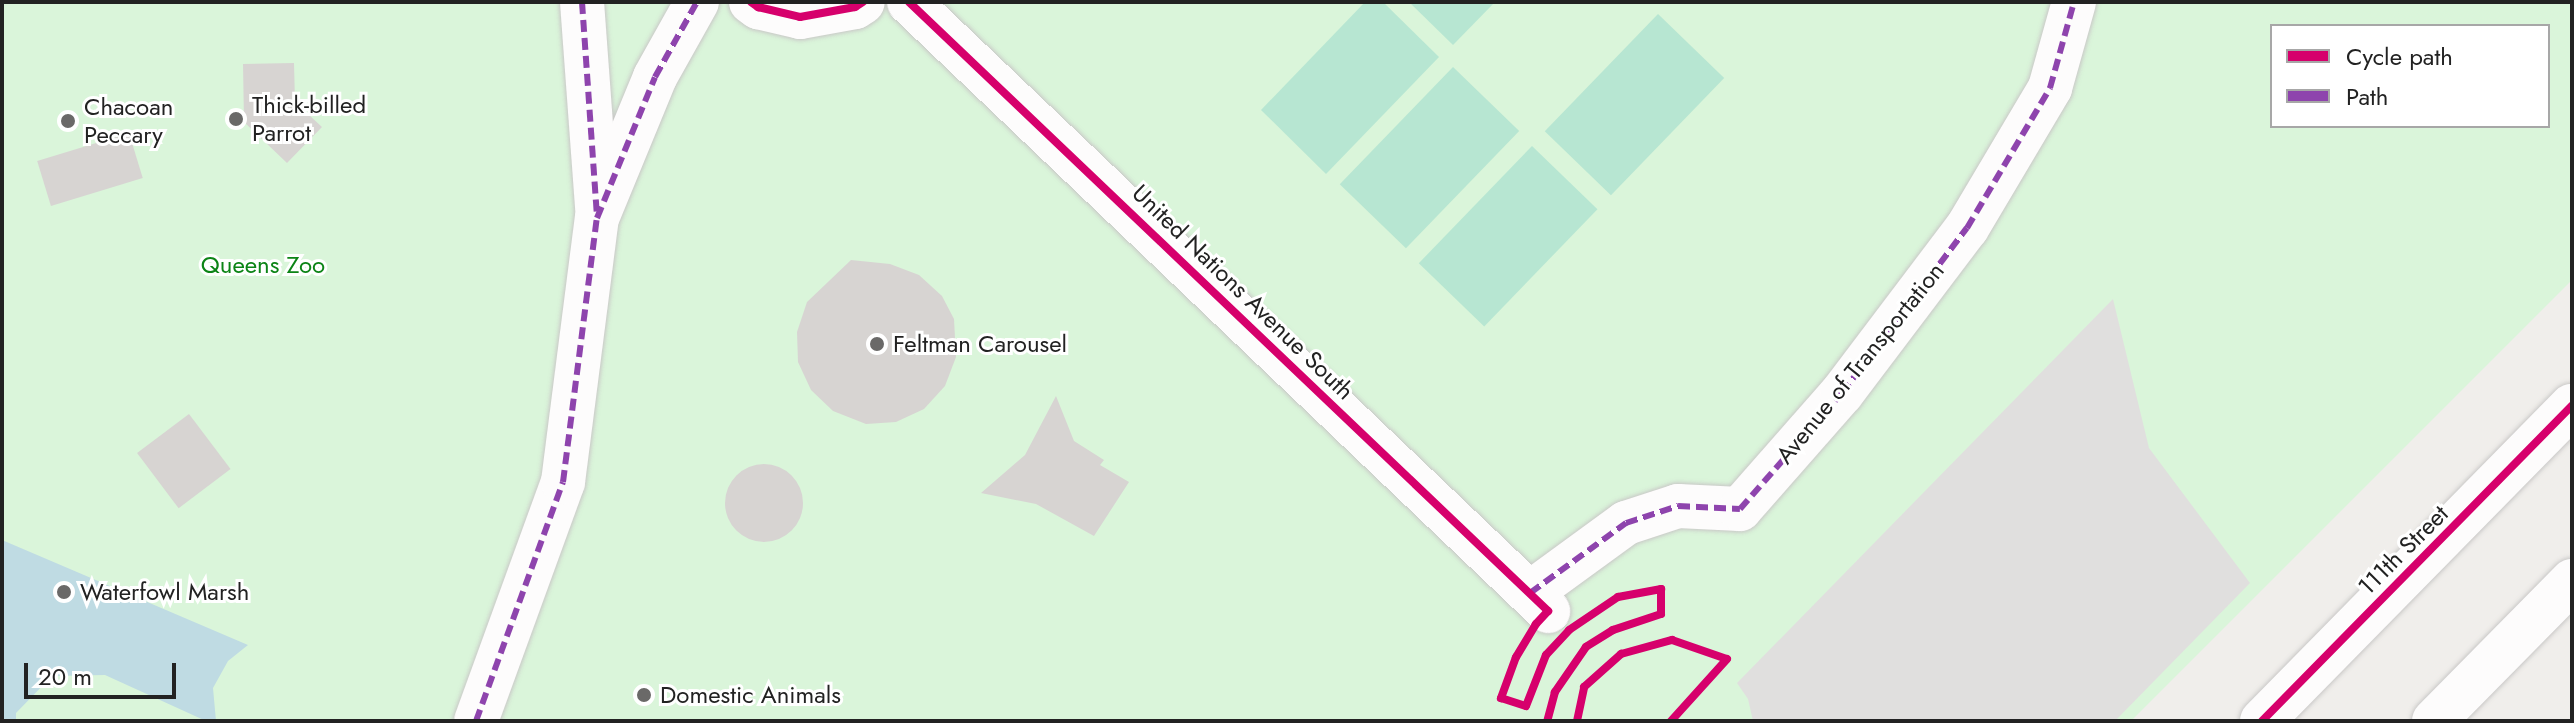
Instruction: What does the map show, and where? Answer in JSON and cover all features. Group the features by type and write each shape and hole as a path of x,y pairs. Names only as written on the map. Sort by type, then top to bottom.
{"street":[{"path":"476,721 563,482 597,218 582,2"},
{"path":"597,218 655,77 697,2"},
{"path":"751,2 758,7 800,17 855,7 863,2"},
{"name":"United Nations Avenue South","path":"909,2 1539,602"},
{"name":"Avenue of Transportation","path":"1539,602 1626,523 1678,506 1740,509 1842,393 1967,228 2050,88 2074,2"},
{"name":"111th Street","path":"2262,721 2565,428"},
{"path":"2434,721 2572,581"}],"green space":[{"name":"Queens Zoo","path":"2,2 2572,2 2572,280 2131,721 2,721"},
{"path":"1365,2 1383,2 1439,57 1326,174 1261,110"},
{"path":"1409,2 1495,2 1453,45"},
{"path":"1658,14 1724,78 1611,195 1545,131"},
{"path":"1453,67 1519,131 1406,248 1340,184"},
{"path":"1532,146 1597,209 1484,326 1419,263"}],"shaded area":[{"path":"2113,299 2149,448 2250,583 2115,721 1753,721 1748,699 1737,683"}],"water":[{"name":"Waterfowl Marsh","path":"2,540 248,645 228,661 213,688 216,721 206,721 105,675 52,676 16,713 16,721 2,721"}],"building":[{"path":"294,63 295,102 322,127 287,163 244,122 243,64"},
{"path":"129,133 143,178 51,206 37,161"},
{"name":"Feltman Carousel","path":"851,260 890,264 919,275 942,296 954,319 956,357 945,386 924,409 896,422 866,424 833,411 811,390 798,362 797,332 807,302"},
{"path":"1056,396 1074,441 1104,460 1100,465 1129,482 1094,536 1036,504 981,493 1025,455"},
{"path":"189,414 231,469 179,508 137,453"},
{"path":"764,464 779,467 792,475 800,488 803,503 800,518 792,531 779,539 764,542 749,539 736,531 728,518 725,503 728,488 736,475 749,467"}],"marked path":[{"path":"582,2 597,214"},
{"path":"476,721 563,482 597,218 655,77 697,2"},
{"path":"1530,593 1626,523 1678,506 1740,509 1842,393 1967,228 2050,88 2074,2"}],"cycle path":[{"path":"751,2 758,7 800,17 855,7 863,2"},
{"path":"909,2 1548,611 1536,624 1516,657 1501,698 1526,706 1546,655 1569,630 1618,597 1661,589 1661,614 1613,630 1586,647 1555,692 1547,721"},
{"path":"2262,721 2572,406"},
{"path":"1577,721 1584,687 1621,654 1672,640 1727,659 1671,721"}],"place":[{"name":"Thick-billed Parrot","path":"236,119"},
{"name":"Chacoan Peccary","path":"68,121"},
{"name":"Feltman Carousel","path":"877,344"},
{"name":"Waterfowl Marsh","path":"64,592"},
{"name":"Domestic Animals","path":"644,695"}]}
